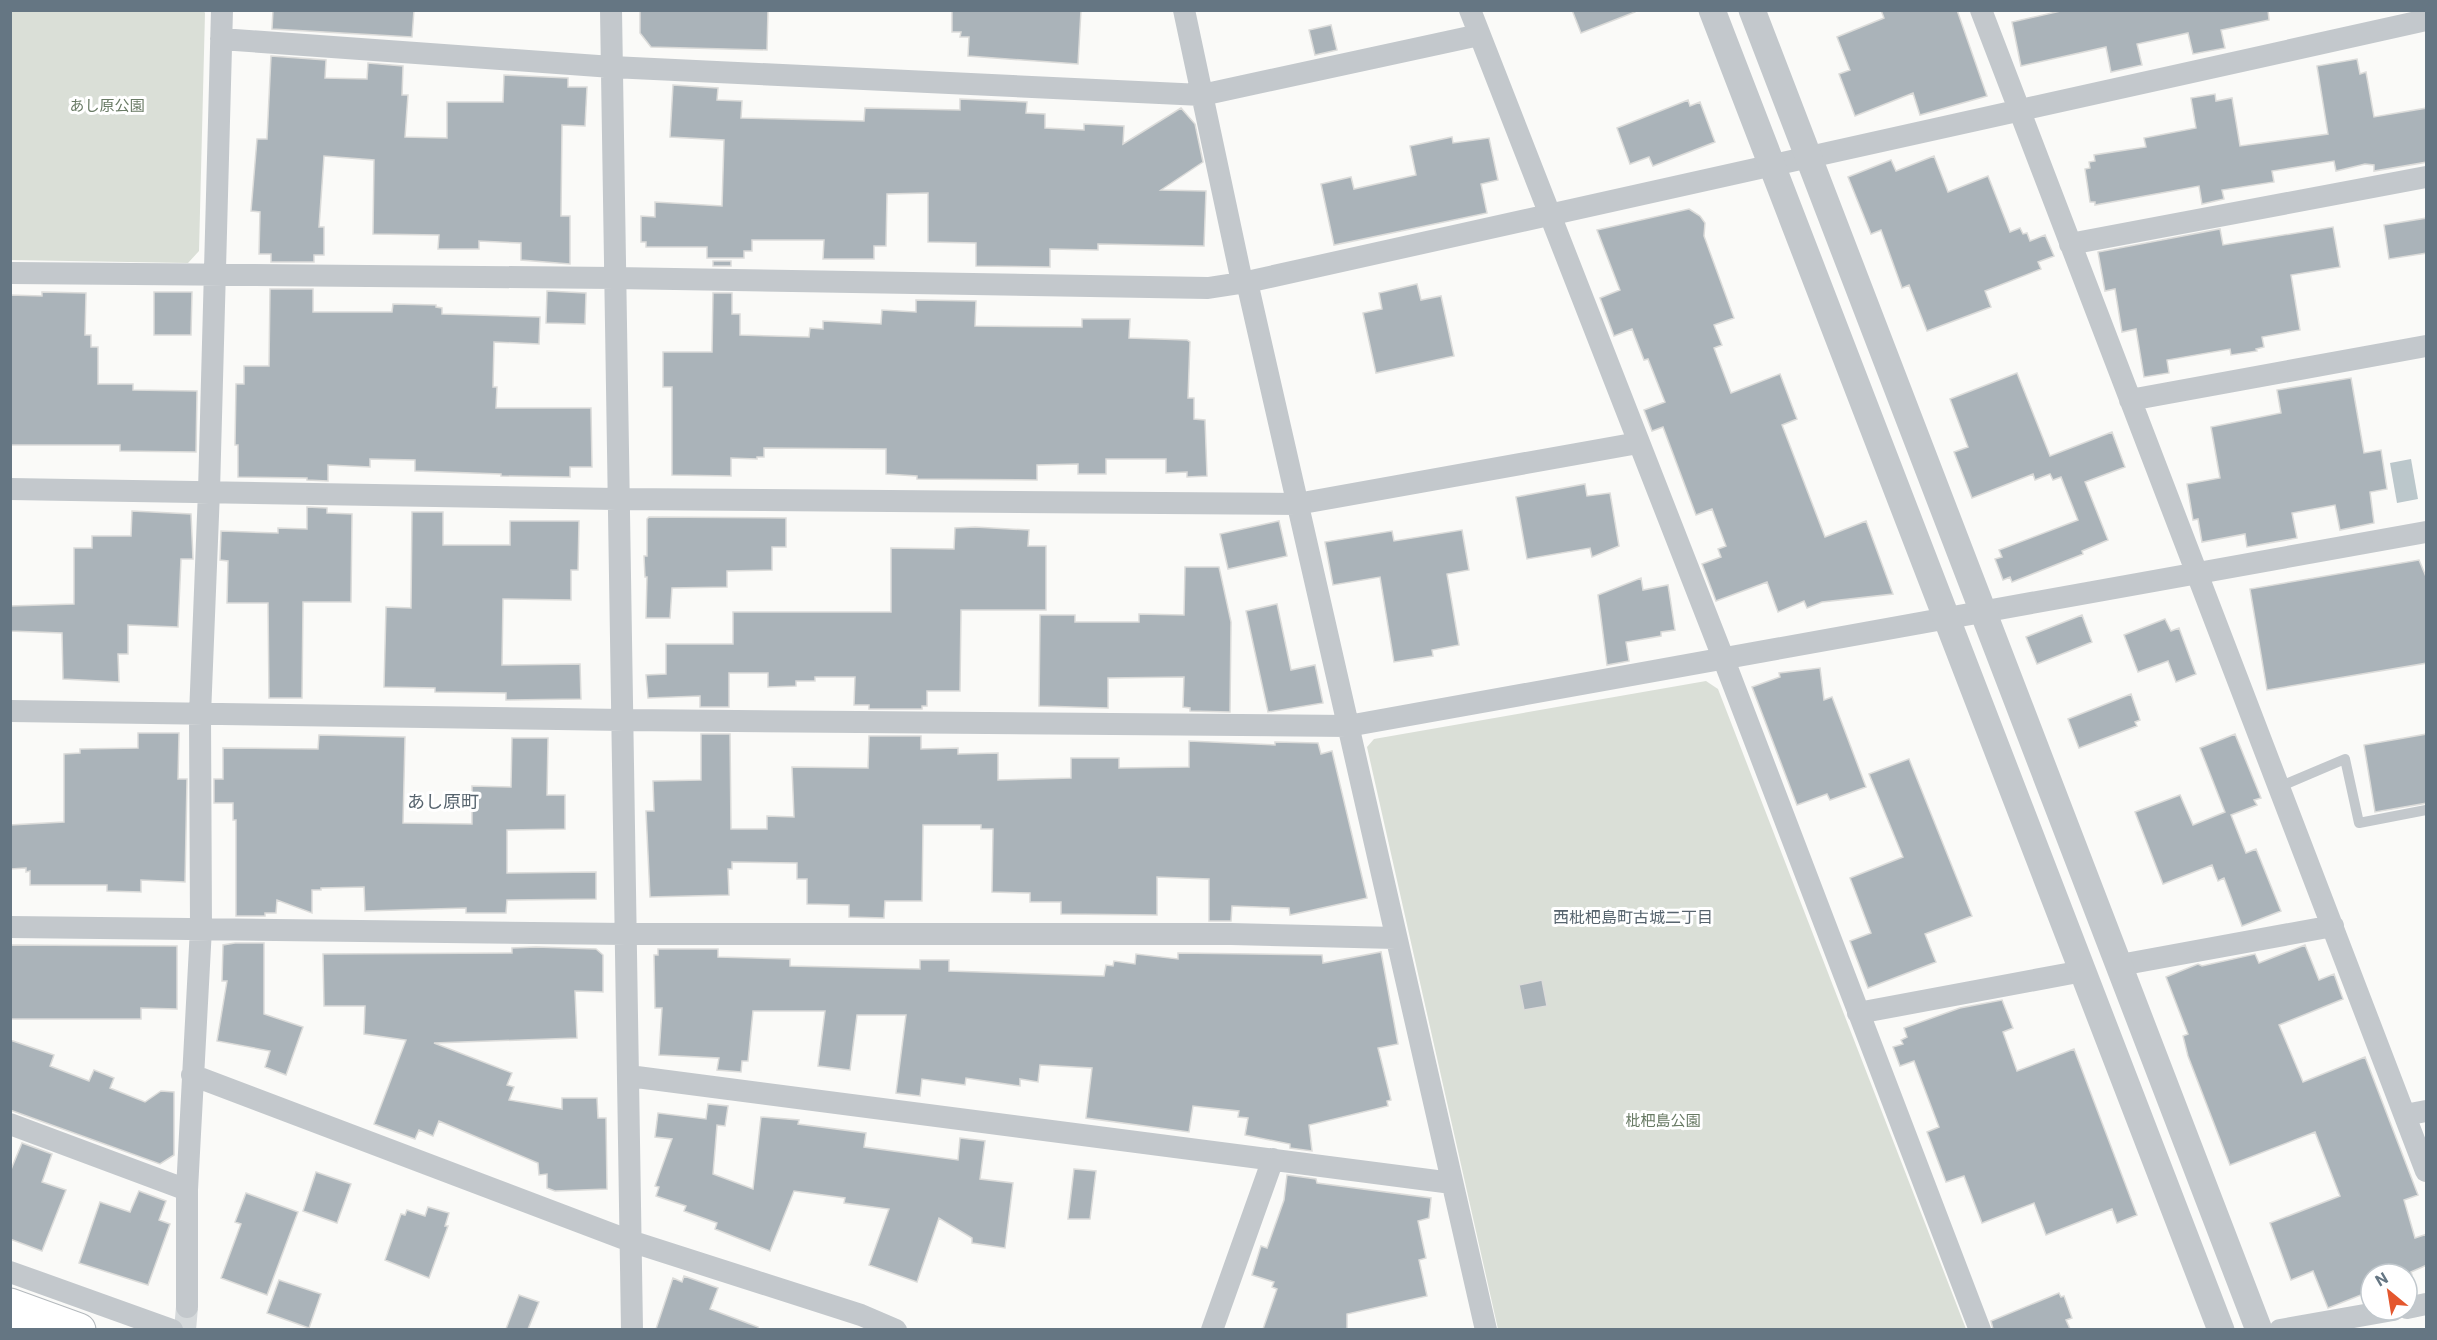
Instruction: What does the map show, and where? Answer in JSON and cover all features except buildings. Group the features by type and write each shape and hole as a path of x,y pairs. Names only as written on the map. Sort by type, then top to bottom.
{"highway":[{"path":"10,1305 79,1329"},
{"path":"10,1323 30,1329"}],"street":[{"path":"187,1307 187,1190 201,928 200,715 209,491 222,10"},
{"path":"612,10 617,499 624,720 632,1329"},
{"path":"1184,10 1244,282 1486,1329"},
{"path":"1470,10 1724,660 1980,1329"},
{"path":"1712,10 2221,1329"},
{"path":"1752,10 2259,1329"},
{"path":"1981,10 2332,926 2416,1113 2427,1171"},
{"path":"10,273 615,278 1208,288 1244,282 2427,20"},
{"path":"220,39 612,66 1202,95 1479,35"},
{"path":"2070,244 2427,177"},
{"path":"2130,400 2427,346"},
{"path":"10,489 617,499 1297,504 1638,443"},
{"path":"10,711 624,720 1348,726 1724,660 1946,616 2197,574 2427,532"},
{"path":"2120,965 2332,926"},
{"path":"10,927 627,934 1231,934 1396,938"},
{"path":"1858,1013 2083,971"},
{"path":"192,1075 630,1241 861,1315 896,1329"},
{"path":"629,1076 1452,1183"},
{"path":"10,1124 187,1190"},
{"path":"1212,1329 1273,1159"},
{"path":"10,1272 171,1329"},
{"path":"2280,1329 2359,1316"}],"lane":[{"path":"2278,787 2345,759 2359,823 2427,810"}],"green space":[{"name":"あし原公園","path":"11,10 203,10 205,13 199,251 188,263 11,260"},
{"name":"枇杷島公園","path":"1706,681 1718,689 1966,1329 1498,1329 1367,747 1374,739"}],"shaded area":[{"path":"2411,459 2418,499 2397,503 2390,463"}],"tunnel":[{"path":"185,1330 187,1307"}],"district":[{"name":"あし原町","path":"443,801"},
{"name":"西枇杷島町古城二丁目","path":"1633,917"}]}
